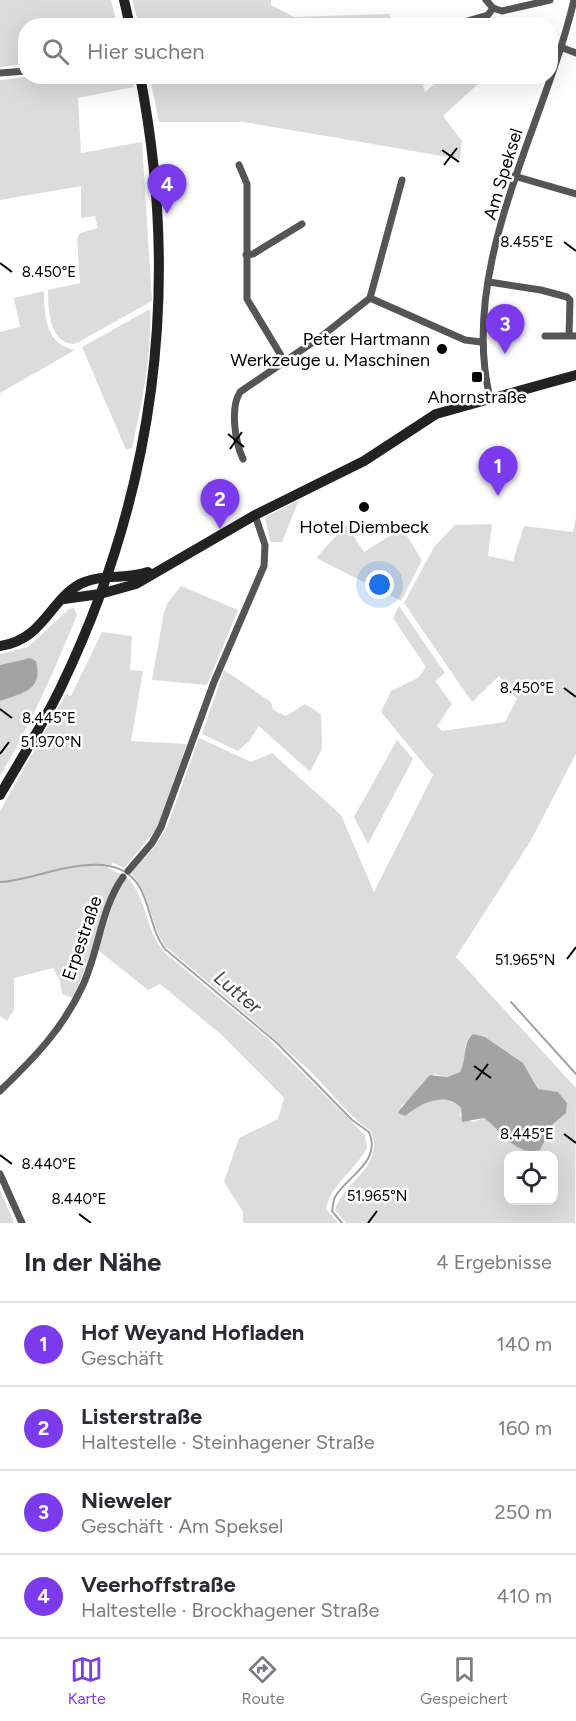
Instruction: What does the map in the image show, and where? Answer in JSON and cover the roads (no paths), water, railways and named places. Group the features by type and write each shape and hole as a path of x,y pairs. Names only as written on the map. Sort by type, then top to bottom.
{"main road":[{"path":"124,0 128,18"},
{"path":"0,795 62,685 107,576 136,475 152,391 158,330 157,177 141,84"},
{"path":"64,599 100,594 136,584 163,566 255,515 364,461 428,418 490,398 576,375"},
{"path":"0,646 15,642 30,633 69,592 81,584 107,576 139,575 163,566"}],"street":[{"path":"486,0 493,9 502,11 550,0"},
{"name":"Am Speksel","path":"558,61 574,0"},
{"path":"478,18 488,15 493,9"},
{"path":"563,48 576,53"},
{"path":"0,73 18,72"},
{"name":"Am Speksel","path":"490,398 481,342 489,282 514,176 549,84"},
{"path":"239,165 246,179 246,299 285,362"},
{"path":"514,176 576,194"},
{"path":"243,459 238,444 235,400 243,388 285,362 370,298 402,180"},
{"path":"246,255 253,254 302,224"},
{"path":"489,282 541,290 567,297 570,300 573,336 545,336"},
{"path":"370,298 465,340 481,342"},
{"name":"Erpestraße","path":"0,1091 44,1049 78,993 116,887 153,843 161,827 214,682 264,566 265,545 255,515"},
{"path":"0,1174 22,1223"}],"waterway":[{"name":"Lutter","path":"0,882 93,865 111,866 127,873 139,886 160,942 165,949 277,1043 352,1120 369,1132 372,1143 367,1160 340,1189 334,1199 332,1211 342,1223"},
{"path":"511,1002 576,1074"}],"place":[{"name":"Veerhoffstraße","path":"167,214"},
{"name":"Peter Hartmann Werkzeuge u. Maschinen","path":"442,349"},
{"name":"Nieweler","path":"505,354"},
{"name":"Ahornstraße","path":"477,377"},
{"name":"Hof Weyand Hofladen","path":"498,496"},
{"name":"Hotel Diembeck","path":"364,507"},
{"name":"Listerstraße","path":"220,529"}]}
